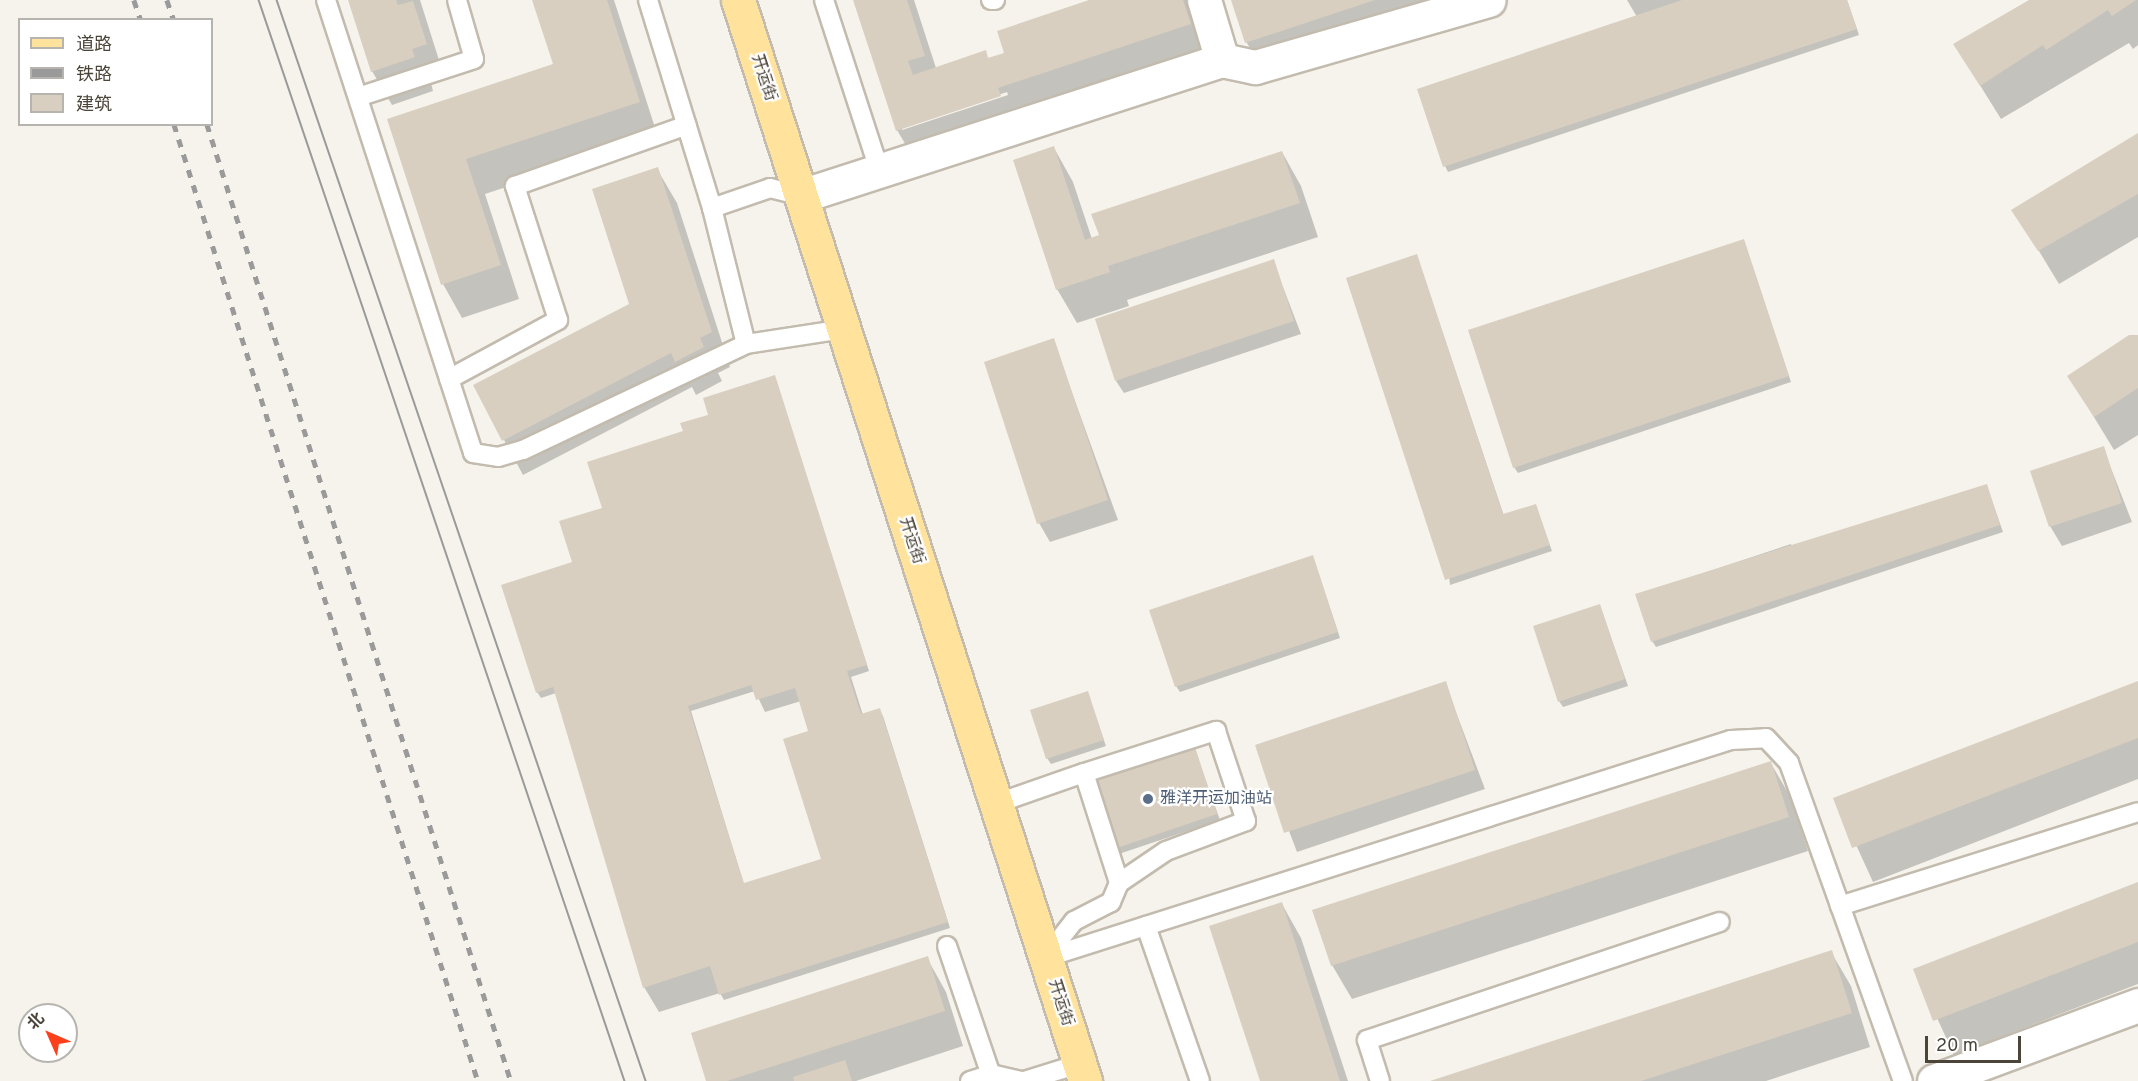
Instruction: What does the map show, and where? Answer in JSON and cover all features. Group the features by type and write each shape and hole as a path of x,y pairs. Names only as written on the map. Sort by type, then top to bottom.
{"main road":[{"name":"开运街","path":"738,0 1082,1072"}],"street":[{"path":"1204,0 1222,60"},
{"path":"801,196 1222,60 1255,67 1489,0"},
{"path":"1934,1081 2136,1011"}],"lane":[{"path":"326,0 473,453 498,457 746,344 843,329"},
{"path":"358,98 474,59 457,0"},
{"path":"648,0 712,208 746,344"},
{"path":"824,0 879,169"},
{"path":"449,379 558,320 515,186 687,125"},
{"path":"712,208 770,188 801,196"},
{"path":"995,804 1216,731 1246,821 1166,852 1119,883 1111,902 1074,921 1045,958"},
{"path":"1045,958 1731,740 1766,738 1789,763 1903,1081"},
{"path":"1084,773 1119,883"},
{"path":"1840,906 2138,812"},
{"path":"1380,1081 1367,1040 1720,922"},
{"path":"1146,926 1198,1080"},
{"path":"947,946 992,1077"},
{"path":"970,1081 992,1077 1022,1081 1082,1072"}],"building":[{"path":"348,0 396,0 398,5 413,1 427,44 412,49 415,57 371,72"},
{"path":"532,0 607,0 640,102 466,159 501,265 441,285 387,119 553,64"},
{"path":"853,0 907,0 925,56 908,61 913,75 986,50 988,58 1004,53 997,31 1089,0 1183,0 1191,24 998,88 1001,96 896,131"},
{"path":"1231,0 1375,0 1245,43"},
{"path":"1682,0 1847,0 1857,29 1443,167 1417,89"},
{"path":"2029,0 2136,0 2112,16 2108,10 2046,50 2043,45 1980,86 1953,44"},
{"path":"2138,133 2138,194 2038,251 2011,210"},
{"path":"1054,146 1085,240 1099,235 1091,214 1282,151 1300,203 1108,266 1110,272 1056,290 1013,160"},
{"path":"658,167 712,332 700,338 704,347 675,362 671,353 502,441 473,385 629,304 592,189"},
{"path":"1744,239 1789,376 1513,468 1468,330"},
{"path":"1417,254 1503,514 1536,504 1550,545 1445,580 1346,278"},
{"path":"1274,259 1294,321 1115,381 1095,319"},
{"path":"2129,335 2138,335 2138,388 2094,417 2067,376"},
{"path":"1054,338 1108,500 1037,524 984,362"},
{"path":"775,375 867,665 847,671 861,714 880,708 948,922 719,995 710,966 643,988 553,687 536,693 501,585 572,562 559,521 602,508 587,462 683,431 680,423 708,415 703,398","holes":["751,685 756,700 795,688 808,731 783,739 821,859 744,883 688,706"]},
{"path":"2104,446 2122,503 2049,527 2030,471"},
{"path":"1987,484 2000,525 1651,642 1635,594"},
{"path":"1313,555 1338,632 1175,687 1149,610"},
{"path":"1600,604 1625,679 1558,702 1533,626"},
{"path":"1446,681 1475,770 1284,833 1255,745"},
{"path":"2138,681 2138,738 1852,848 1833,798"},
{"path":"1088,691 1104,740 1046,759 1030,710"},
{"name":"雅洋开运加油站","path":"1195,747 1217,814 1102,853 1079,785"},
{"path":"1771,761 1789,817 1331,966 1312,910"},
{"path":"2138,882 2138,942 1933,1021 1913,969"},
{"path":"1282,902 1340,1081 1260,1081 1209,926"},
{"path":"1832,950 1852,1013 1641,1081 1430,1081"},
{"path":"928,956 945,1011 727,1081 706,1081 691,1033"},
{"path":"845,1060 852,1081 794,1081 793,1077"}],"tram line":[{"path":"259,0 625,1081"},
{"path":"277,0 646,1081"}],"railway":[{"path":"134,0 140,18"},
{"path":"167,0 173,18"},
{"path":"175,126 478,1081"},
{"path":"208,126 511,1081"}],"place":[{"name":"雅洋开运加油站","path":"1148,799"}]}
